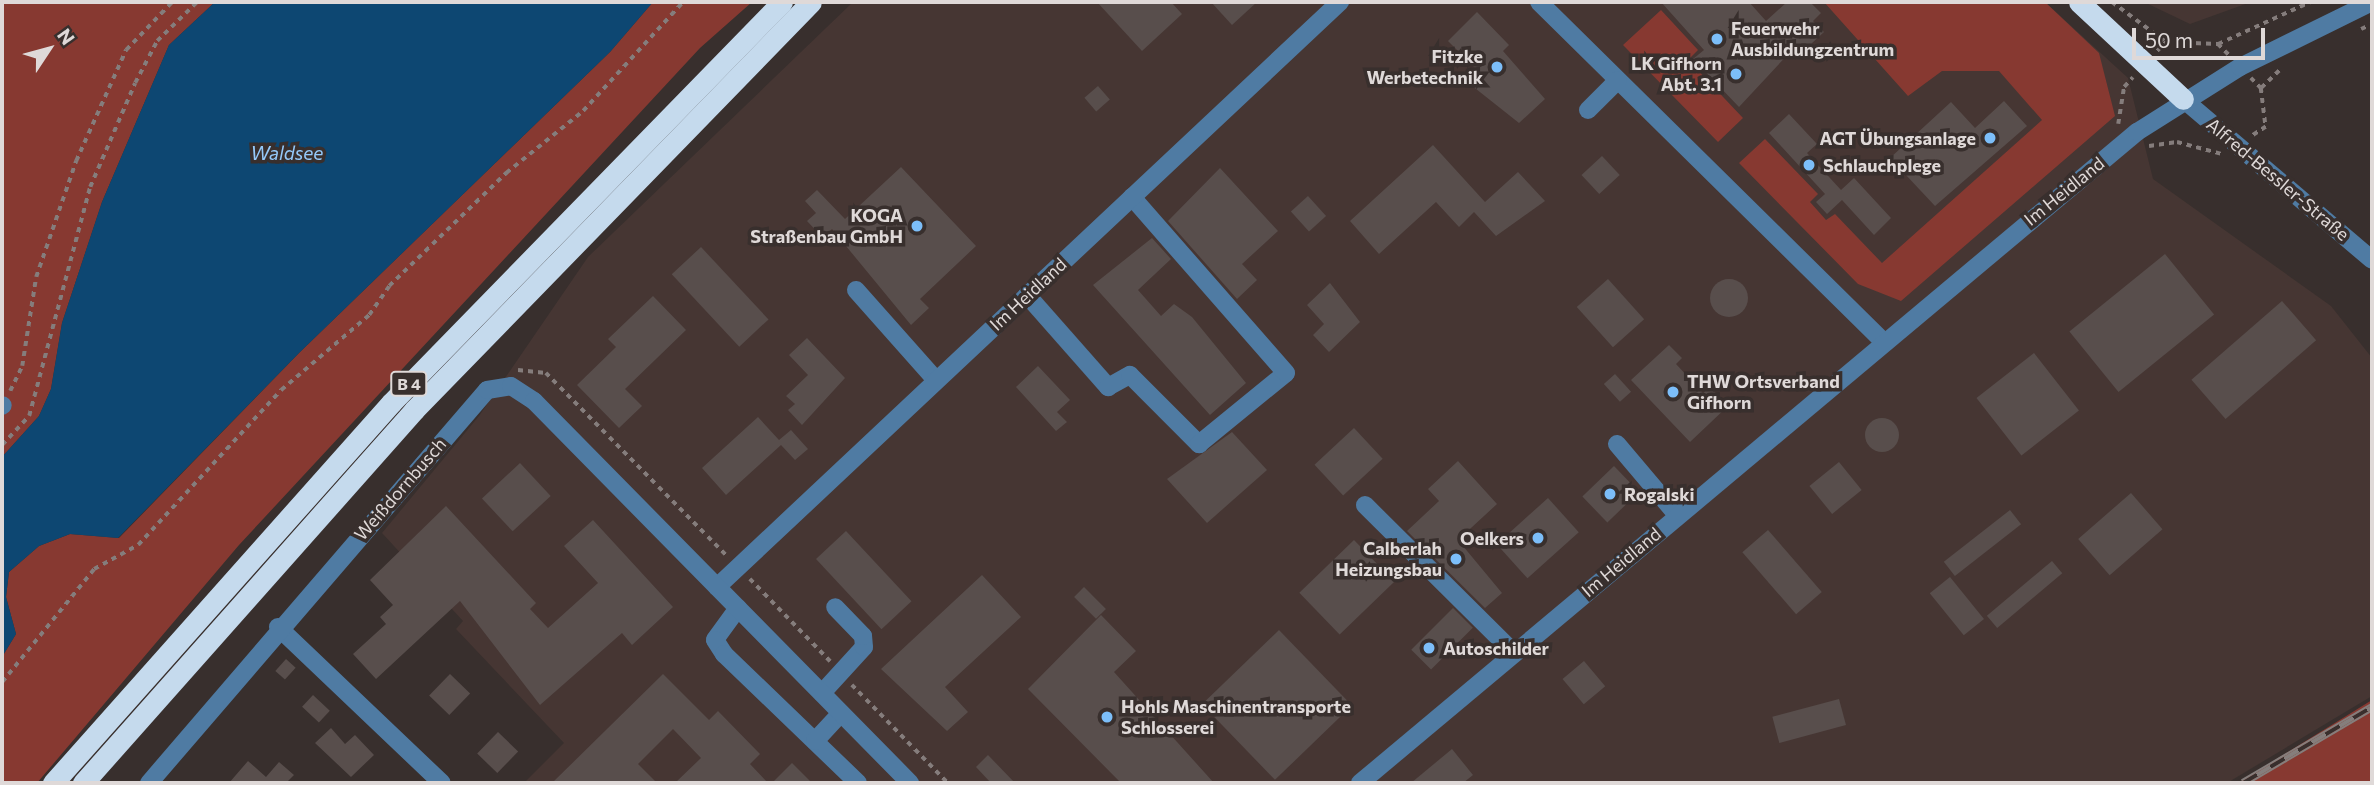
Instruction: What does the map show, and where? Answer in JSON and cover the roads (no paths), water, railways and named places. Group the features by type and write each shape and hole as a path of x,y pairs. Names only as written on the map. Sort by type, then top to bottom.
{"highway":[{"name":"B 4","path":"53,783 400,393 782,2"},
{"name":"B 4","path":"83,783 414,410 811,2"},
{"path":"2079,2 2183,99"}],"street":[{"name":"Im Heidland","path":"716,587 1340,2"},
{"path":"1539,2 1883,341"},
{"name":"Im Heidland","path":"1360,783 1883,341 2183,99 2372,2"},
{"path":"1588,110 1618,80"},
{"name":"Alfred-Bessler-Straße","path":"2183,99 2372,260"},
{"path":"1027,295 1108,387 1130,375 1199,444 1286,373 1132,197"},
{"path":"856,290 936,380"},
{"name":"Weißdornbusch","path":"149,783 278,627 487,390 511,386 534,401 716,587"},
{"path":"1617,444 1677,515"},
{"path":"1365,505 1514,653"},
{"path":"716,587 910,783"},
{"path":"822,693 864,647 863,636 835,607"},
{"path":"738,608 715,640 858,783"},
{"path":"278,627 442,783"},
{"path":"815,741 841,713"}],"water":[{"name":"Waldsee","path":"215,2 653,2 610,52 299,353 118,538 70,534 39,546 9,572 6,597 16,634 2,657 2,457 39,416 51,389 62,323 102,202 169,45"}],"railway":[{"path":"2243,783 2372,707"}],"place":[{"name":"Feuerwehr Ausbildungzentrum","path":"1717,39"},
{"name":"Fitzke Werbetechnik","path":"1497,67"},
{"name":"LK Gifhorn Abt. 3.1","path":"1736,74"},
{"name":"AGT Übungsanlage","path":"1990,138"},
{"name":"Schlauchplege","path":"1809,165"},
{"name":"KOGA Straßenbau GmbH","path":"917,226"},
{"name":"THW Ortsverband Gifhorn","path":"1673,392"},
{"name":"Rogalski","path":"1610,494"},
{"name":"Oelkers","path":"1538,538"},
{"name":"Calberlah Heizungsbau","path":"1456,559"},
{"name":"Autoschilder","path":"1429,648"},
{"name":"Hohls Maschinentransporte Schlosserei","path":"1107,717"}]}
